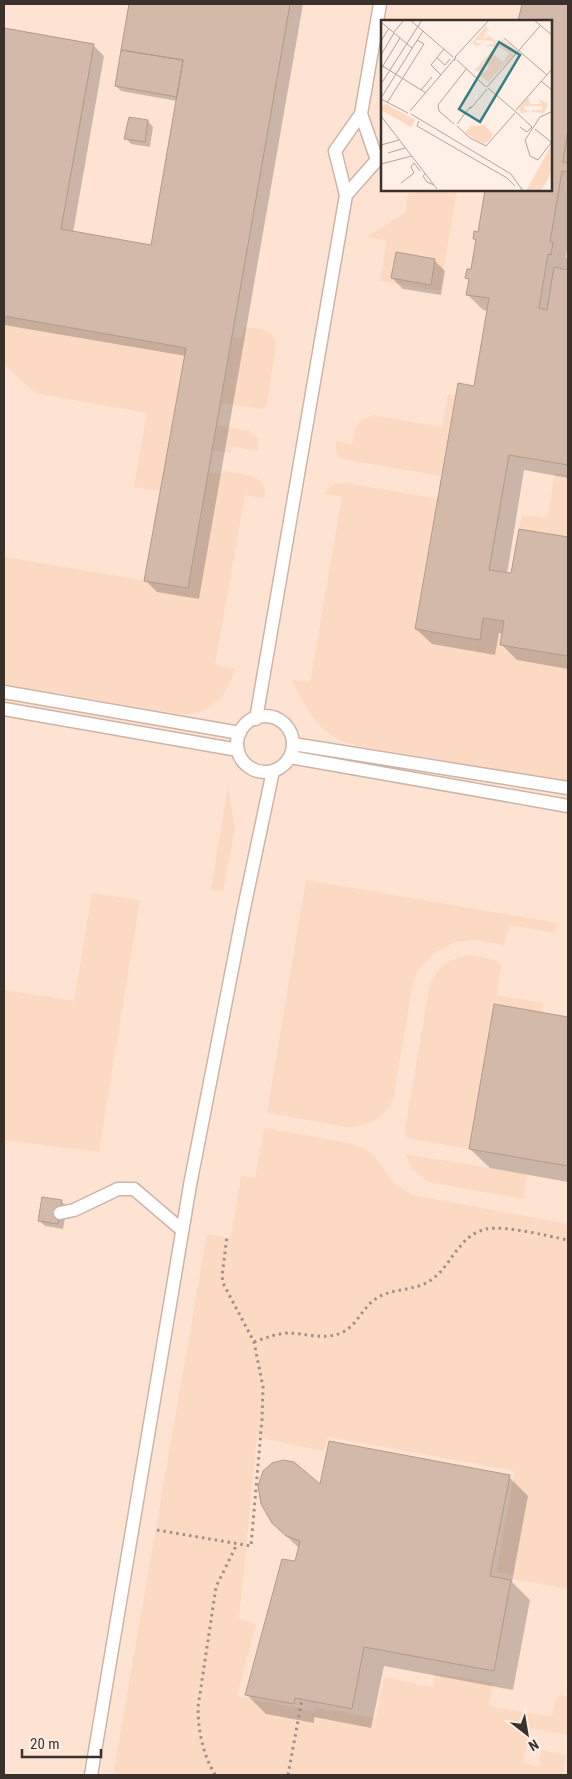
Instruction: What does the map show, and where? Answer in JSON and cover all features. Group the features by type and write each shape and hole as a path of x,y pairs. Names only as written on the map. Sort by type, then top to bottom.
{"lane":[{"path":"256,718 346,195 335,151 360,114 380,4"},
{"path":"346,195 376,160 360,114"},
{"path":"4,692 240,733"},
{"path":"4,709 238,750"},
{"path":"264,716 281,722 287,727 293,744 290,757 280,768 273,771 265,772 251,768 245,763 238,750 240,733 244,727 256,718 264,716"},
{"path":"293,744 568,788"},
{"path":"290,757 568,806"},
{"path":"90,1775 182,1230 244,908 273,771"},
{"path":"60,1212 74,1210 118,1189 134,1189 182,1230"}],"path":[{"path":"254,1342 278,1334 332,1336 344,1331 354,1323 374,1300 388,1292 414,1287 430,1281 442,1270 466,1240 474,1233 486,1229 499,1228 568,1240"},
{"path":"157,1530 251,1546 263,1387 254,1342 224,1285 222,1277 227,1236"},
{"path":"215,1775 203,1748 198,1725 198,1707 216,1587 237,1544"},
{"path":"288,1775 302,1699"}],"shaded area":[{"path":"4,4 568,4 568,1775 4,1775"},
{"path":"409,191 457,191 440,291 380,281 387,241 367,237 405,213"},
{"path":"4,316 186,348 161,491 134,487 147,413 35,393 4,364"},
{"path":"244,327 268,332 272,335 276,344 267,404 262,409 220,403 232,337 242,339"},
{"path":"448,394 456,395 441,476 342,459 337,454 335,441 352,444 356,426 360,421 373,415 442,427"},
{"path":"217,425 249,431 258,438 258,451 232,446 230,453 212,450"},
{"path":"222,471 244,474 257,479 265,490 265,498 245,495 215,665 235,669 227,688 216,702 208,708 191,714 180,714 4,684 4,557 188,588 208,472 221,474"},
{"path":"555,473 568,475 568,537 519,529 523,515 547,518"},
{"path":"336,483 438,499 415,629 479,640 483,618 504,621 500,645 568,656 568,781 358,746 341,741 329,734 316,721 292,680 310,682 342,497 325,494 329,487"},
{"path":"228,786 235,829 223,892 211,889"},
{"path":"306,880 557,923 555,933 509,925 505,945 476,940 455,942 435,952 420,968 415,978 393,1100 385,1112 374,1120 355,1127 348,1127 267,1113"},
{"path":"92,893 140,900 99,1152 4,1140 4,990 74,1001"},
{"path":"471,955 495,960 501,966 497,995 543,1003 541,1012 494,1005 469,1149 407,1138 404,1134 430,984 437,972 446,964 457,958"},
{"path":"264,1128 348,1143 363,1148 374,1156 394,1183 412,1195 568,1224 568,1589 513,1579 513,1575 496,1572 515,1471 328,1437 324,1451 257,1437 239,1619 256,1624 237,1696 314,1711 315,1707 376,1718 384,1677 433,1687 435,1673 493,1683 489,1706 552,1717 557,1697 561,1695 568,1696 568,1735 530,1728 523,1763 539,1767 541,1750 566,1755 563,1775 113,1775 207,1234 231,1238 241,1176 255,1178"},
{"path":"405,1154 527,1174 523,1199 428,1182 412,1169"}],"building":[{"path":"129,4 290,4 188,588 144,581 186,348 4,316 4,28 94,44 61,229 151,245 183,60 121,50"},
{"path":"522,4 568,4 568,129 563,162 568,163 568,172 562,171 550,242 553,242 551,255 548,254 539,308 547,310 554,267 568,270 568,465 509,455 489,570 511,573 519,529 568,537 568,656 500,645 504,621 483,618 480,640 415,629 458,383 474,386 489,298 466,295 469,279 465,278 467,269 471,269 476,239 473,239 474,231 478,232 485,191 552,191 552,20 518,20"},
{"path":"121,50 183,60 177,97 115,86"},
{"path":"129,117 148,120 145,142 124,139"},
{"path":"396,252 435,259 431,285 391,278"},
{"path":"494,1004 568,1017 568,1166 469,1149"},
{"path":"42,1197 62,1200 58,1224 38,1221"},
{"path":"329,1441 510,1475 490,1576 511,1580 494,1671 364,1647 352,1709 295,1698 294,1704 245,1695 282,1559 295,1561 300,1541 286,1536 272,1523 261,1504 258,1486 263,1471 272,1463 283,1460 294,1462 320,1484"}]}
